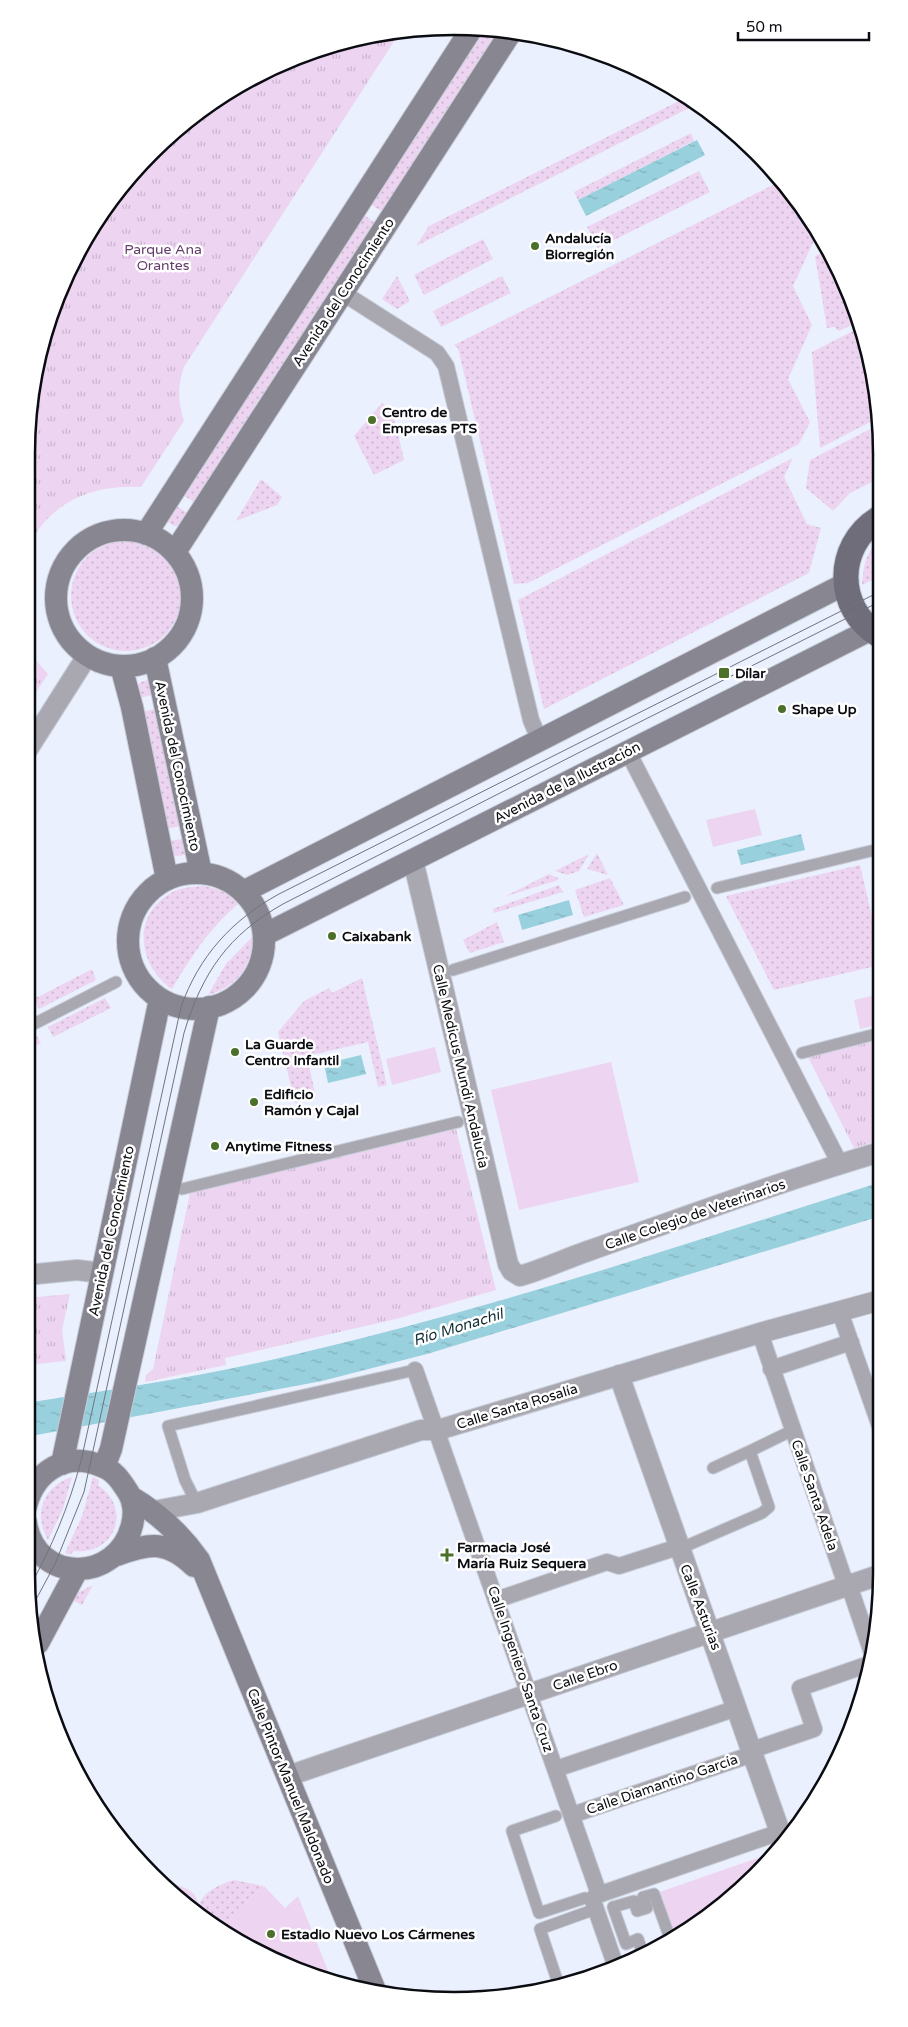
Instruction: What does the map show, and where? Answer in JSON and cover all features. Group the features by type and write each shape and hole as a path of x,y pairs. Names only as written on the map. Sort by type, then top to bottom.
{"main road":[{"path":"146,534 467,35"},
{"name":"Avenida del Conocimiento","path":"175,552 507,39"},
{"path":"873,524 857,538 848,554 845,584 855,614 873,632"},
{"path":"133,530 146,534 175,552 184,564 191,593 191,607 188,619 171,646 155,658 137,664 121,666 103,663 87,656 70,640 58,617 56,590 62,569 75,551 93,538 106,533 133,530"},
{"path":"243,892 845,584"},
{"name":"Avenida de la Ilustración","path":"264,935 628,752 873,633"},
{"name":"Avenida del Conocimiento","path":"155,658 201,873"},
{"path":"121,666 132,707 167,879"},
{"path":"201,873 224,879 243,892 258,912 264,935 261,959 250,981 232,998 210,1007 181,1007 160,999 150,991 135,971 128,943 129,929 139,904 147,894 167,879 184,874 201,873"},
{"name":"Avenida del Conocimiento","path":"63,1454 160,999"},
{"path":"116,1555 129,1538 134,1517 131,1497 108,1458 210,1007"},
{"path":"35,1484 63,1454 81,1460 108,1458"},
{"name":"Calle Pintor Manuel Maldonado","path":"131,1497 154,1510 190,1547 207,1579 372,1984"},
{"name":"Calle Pintor Manuel Maldonado","path":"77,1570 98,1566 116,1555 142,1546 156,1545 171,1548 185,1557 207,1579"},
{"path":"35,1547 45,1558 55,1564 77,1570 41,1638"}],"street":[{"path":"343,293 437,352 446,366 530,720 539,739"},
{"path":"35,738 87,656"},
{"path":"628,752 840,1164"},
{"path":"717,888 873,851"},
{"name":"Calle Medicus Mundi Andalucía","path":"413,860 466,1120 508,1264 512,1271"},
{"path":"454,970 685,897"},
{"path":"35,1023 116,982"},
{"path":"802,1053 873,1035"},
{"path":"182,1189 466,1120"},
{"name":"Calle Colegio de Veterinarios","path":"512,1271 520,1276 554,1266 572,1257 873,1154"},
{"path":"35,1274 76,1270 102,1273"},
{"name":"Calle Santa Rosalía","path":"154,1510 197,1503 421,1430 438,1430 760,1333 873,1302"},
{"path":"840,1312 873,1407"},
{"name":"Calle Santa Adela","path":"760,1333 844,1576 868,1638"},
{"path":"771,1369 850,1342"},
{"path":"194,1498 185,1480 168,1426 415,1370"},
{"name":"Calle Ingeniero Santa Cruz","path":"415,1370 438,1430 556,1769 564,1816 614,1960"},
{"name":"Calle Asturias","path":"620,1375 682,1546 737,1708 783,1832"},
{"path":"714,1468 787,1433"},
{"path":"496,1600 607,1562 619,1566 682,1546 762,1513 769,1507 750,1451"},
{"name":"Calle Ebro","path":"288,1776 873,1577"},
{"name":"Calle Diamantino García","path":"564,1816 753,1752 814,1729 800,1688 862,1666"},
{"path":"556,1769 737,1708"},
{"path":"564,1816 512,1831 539,1913 780,1835"},
{"path":"641,1948 638,1940 626,1944 613,1907 634,1901 637,1911 647,1908 644,1897 654,1894 668,1933"},
{"path":"557,1979 540,1928 590,1911"}],"green space":[{"path":"476,36 498,38 385,213 368,203"},
{"name":"Parque Ana Orantes","path":"395,40 184,367 179,394 184,421 141,487 104,489 88,493 59,508 35,535 36,427 43,372 49,346 57,319 78,269 91,244 122,199 139,178 178,139 221,106 245,91 269,78 319,57 372,43"},
{"path":"679,101 689,108 416,246 429,226"},
{"path":"691,133 694,141 578,200 574,192"},
{"path":"699,171 710,192 598,248 587,227"},
{"path":"774,184 814,240 793,286 812,325 788,379 810,422 799,444 528,583 514,584 458,348 454,345"},
{"path":"361,213 377,224 197,504 180,493"},
{"path":"483,239 493,259 424,295 414,275"},
{"path":"821,253 851,319 853,325 839,331 834,327 827,328 815,256"},
{"path":"397,276 410,301 397,309 382,299"},
{"path":"502,276 511,293 441,327 433,311"},
{"path":"854,330 865,372 871,421 820,448 812,352"},
{"path":"382,403 393,412 404,460 374,475 354,436"},
{"path":"872,428 873,482 850,493 833,511 806,488 810,460"},
{"path":"793,458 784,477 807,524 821,528 809,573 544,709 518,600"},
{"path":"261,479 282,497 277,505 236,521"},
{"path":"174,504 190,515 182,525 174,526 168,522 166,516"},
{"path":"126,541 147,545 165,557 177,575 181,596 177,617 165,635 147,647 126,651 105,647 87,635 75,617 71,596 75,575 87,557 105,545"},
{"path":"873,547 873,580 862,585 866,560"},
{"path":"35,659 48,674 35,694"},
{"path":"148,680 154,684 157,694 139,698 136,687 141,682"},
{"path":"160,708 184,825 166,829 142,712"},
{"path":"755,809 762,835 713,847 706,820"},
{"path":"187,838 189,850 185,855 176,856 171,853 169,841"},
{"path":"597,853 608,875 587,869"},
{"path":"589,854 579,871 567,875 555,871"},
{"path":"860,865 873,921 873,967 774,990 726,896"},
{"path":"549,874 558,878 558,880 504,897"},
{"path":"610,878 624,905 584,917 575,890"},
{"path":"559,885 563,892 494,913 493,909"},
{"path":"204,886 221,890 239,903 219,922 202,943 172,989 152,967 146,954 144,941 145,927 150,914 158,902 171,893 183,888"},
{"path":"497,922 504,942 470,953 463,940"},
{"path":"253,936 250,957 241,974 227,987 208,995 226,964"},
{"path":"92,969 96,980 39,1009 35,998"},
{"path":"362,978 387,1085 378,1087 368,1042 307,1056 316,1098 295,1103 278,1032 304,1001 329,988 332,993"},
{"path":"873,996 873,1026 860,1029 854,1000"},
{"path":"105,998 111,1008 53,1037 48,1027"},
{"path":"35,1033 41,1043 35,1046"},
{"path":"873,1042 873,1142 854,1148 808,1057"},
{"path":"435,1047 441,1072 392,1085 386,1059"},
{"path":"611,1062 639,1182 519,1210 491,1090"},
{"path":"456,1129 496,1290 396,1319 225,1358 226,1365 145,1382 146,1375 153,1369 190,1193"},
{"path":"70,1294 62,1330 66,1361 35,1364 35,1297"},
{"path":"72,1477 63,1509 48,1540 41,1520 44,1502 54,1487"},
{"path":"93,1477 99,1480 98,1485 109,1495 115,1506 117,1518 114,1529 109,1539 100,1546 88,1551 73,1551 71,1555 65,1553 82,1516"},
{"path":"93,1585 82,1605 72,1600 77,1593"},
{"path":"762,1857 730,1888 668,1933 654,1894"},
{"path":"234,1880 264,1886 224,1923 199,1905 202,1898 223,1884"},
{"path":"174,1885 193,1893 198,1904"},
{"name":"Estadio Nuevo Los Cármenes","path":"264,1886 285,1908 298,1896 329,1973 269,1949 224,1923"}],"water":[{"path":"697,140 705,155 586,216 578,200"},
{"path":"801,834 805,850 741,865 737,850"},
{"path":"569,900 573,915 522,930 518,915"},
{"path":"361,1055 366,1074 328,1083 324,1064"},
{"name":"Río Monachil","path":"873,1185 873,1218 427,1354 322,1381 35,1435 35,1402 199,1375 301,1353 520,1295"}],"tram line":[{"path":"35,1576 59,1526 81,1461 181,1007 197,971 219,941 246,915 279,894 873,595"},
{"path":"36,1600 55,1564 84,1492 184,1033 199,992 209,974 232,943 247,929 283,904 873,605"}],"place":[{"name":"Andalucía Biorregión","path":"535,246"},
{"name":"Centro de Empresas PTS","path":"372,420"},
{"name":"Dílar","path":"724,673"},
{"name":"Shape Up","path":"782,709"},
{"name":"Caixabank","path":"332,936"},
{"name":"La Guarde Centro Infantil","path":"235,1052"},
{"name":"Edificio Ramón y Cajal","path":"254,1102"},
{"name":"Anytime Fitness","path":"215,1146"},
{"name":"Farmacia José María Ruiz Sequera","path":"447,1555"},
{"name":"Estadio Nuevo Los Cármenes","path":"271,1934"}]}
